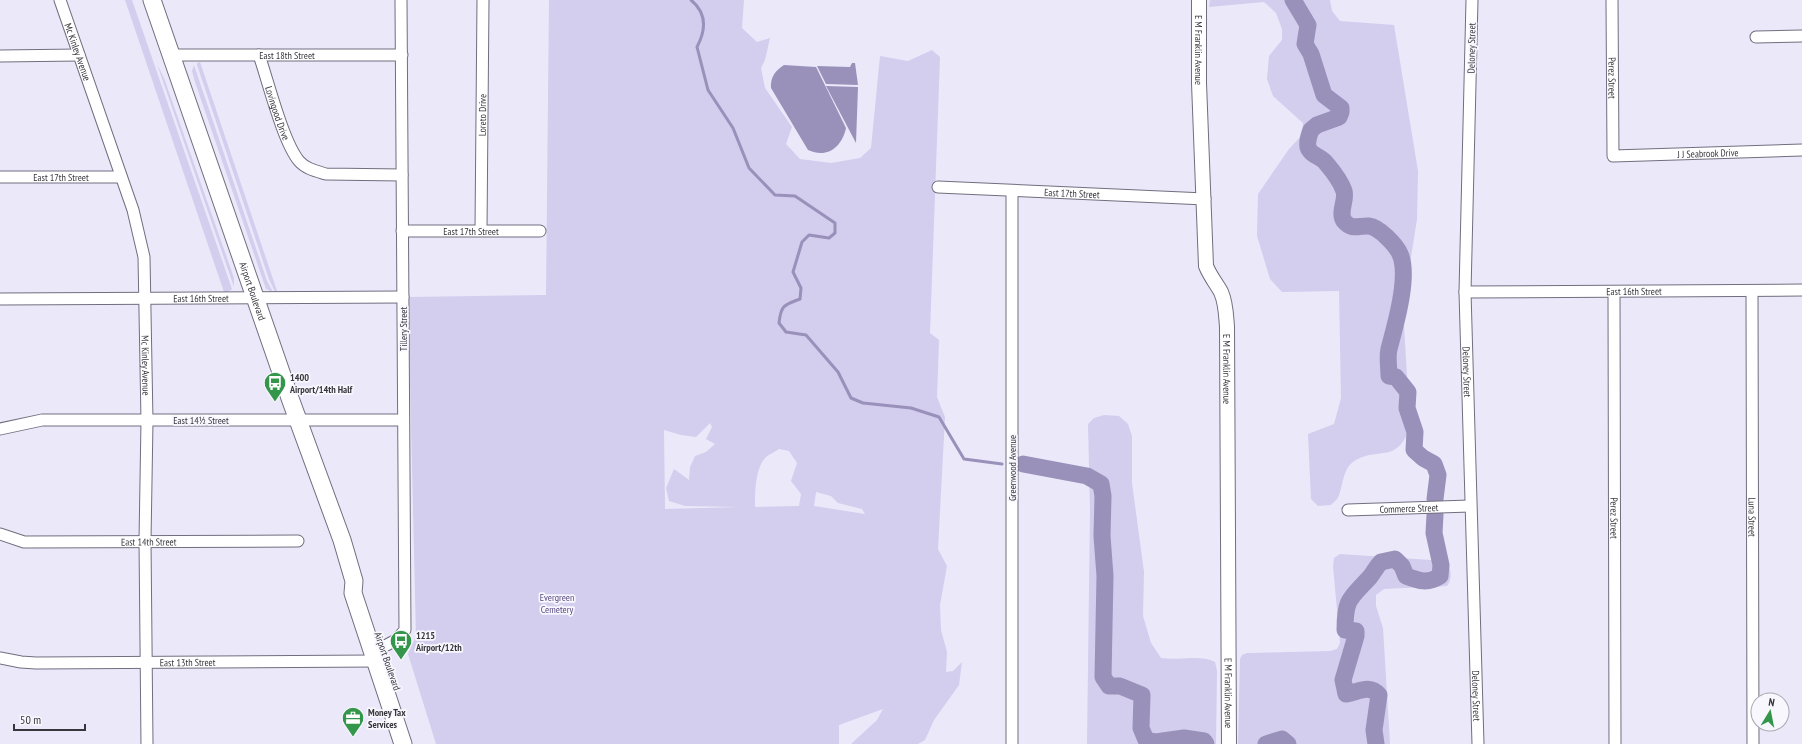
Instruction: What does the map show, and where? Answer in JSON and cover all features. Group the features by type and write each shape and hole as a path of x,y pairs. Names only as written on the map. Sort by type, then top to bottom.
{"main road":[{"name":"Airport Boulevard","path":"152,0 298,420 342,540 354,581 353,593 416,744"},
{"name":"Airport Boulevard","path":"379,654 404,744"}],"street":[{"name":"Mc Kinley Avenue","path":"60,0 138,225 142,247 145,299 147,421 145,541 147,744"},
{"name":"Tillery Street","path":"379,654 396,640 405,630 402,297 402,0"},
{"name":"Loreto Drive","path":"481,230 483,0"},
{"name":"E M Franklin Avenue","path":"1199,0 1199,83 1205,199 1206,266 1212,279 1221,292 1226,308 1227,327 1229,744"},
{"name":"Deloney Street","path":"1472,0 1465,292 1478,744"},
{"name":"Perez Street","path":"1612,0 1613,156"},
{"path":"1756,37 1802,36"},
{"path":"0,56 79,55"},
{"name":"East 18th Street","path":"171,55 402,55"},
{"name":"Lovingood Drive","path":"259,55 290,145 300,161 314,171 336,175 402,175"},
{"name":"J J Seabrook Drive","path":"1613,156 1802,150"},
{"name":"East 17th Street","path":"0,177 121,177"},
{"name":"East 17th Street","path":"938,188 1205,199"},
{"name":"Greenwood Avenue","path":"1012,191 1012,744"},
{"name":"East 17th Street","path":"402,231 540,231"},
{"name":"East 16th Street","path":"1465,292 1802,290"},
{"name":"Luna Street","path":"1752,291 1753,744"},
{"name":"Perez Street","path":"1614,292 1615,744"},
{"name":"East 16th Street","path":"0,299 402,297"},
{"name":"East 14½ Street","path":"0,429 42,420 403,420"},
{"name":"Commerce Street","path":"1348,510 1470,506"},
{"name":"East 14th Street","path":"0,534 24,542 298,540"},
{"name":"East 13th Street","path":"0,658 36,663 146,663 379,654"}],"green space":[{"path":"125,0 132,0 232,289 228,292 224,292"},
{"name":"Evergreen Cemetery","path":"549,0 744,0 742,28 757,42 770,38 765,60 761,68 765,88 792,127 786,144 800,159 831,163 860,158 871,148 880,56 908,61 932,50 940,57 930,333 939,340 937,397 945,417 938,549 947,566 940,605 941,630 947,652 946,672 953,671 962,662 959,685 934,720 925,740 918,744 851,744 877,720 883,709 839,725 839,744 436,744 408,654 416,636 408,297 546,295","holes":["710,423 712,427 706,439 715,444 706,452 695,456 690,467 689,480 674,469 666,488 669,501 685,506 740,507 665,509 664,430 681,435 696,437","779,449 789,451 797,463 791,481 801,494 799,506 755,507 757,475 759,468 768,455","816,492 831,496 838,503 862,509 865,514 814,506"]},
{"path":"1210,0 1330,0 1332,11 1340,21 1394,25 1418,171 1417,219 1403,308 1410,427 1405,439 1399,447 1386,453 1362,457 1353,462 1345,473 1336,500 1331,505 1318,506 1311,499 1308,434 1334,424 1341,398 1339,291 1282,292 1270,279 1257,236 1258,194 1289,149 1302,135 1303,123 1273,96 1267,79 1269,56 1282,40 1282,29 1276,13 1264,2 1209,7"},
{"path":"200,62 277,291 275,292 269,279 197,65 197,63"},
{"path":"157,64 164,78 234,278 234,287"},
{"path":"194,65 267,281 273,292 266,289 195,82 192,71"},
{"path":"1104,415 1119,416 1128,424 1132,436 1132,483 1144,572 1143,616 1151,643 1161,658 1203,658 1215,662 1217,671 1216,744 1087,744 1090,511 1088,424 1094,418"},
{"path":"1340,554 1446,561 1450,570 1451,576 1447,586 1384,589 1376,595 1376,606 1383,628 1390,744 1238,744 1240,659 1242,655 1247,653 1330,651 1337,649 1340,643 1333,566 1334,558"}],"shaded area":[{"path":"852,63 855,63 858,85 826,84 817,66 850,67"},
{"path":"784,65 816,67 846,128 841,141 833,150 821,153 808,150 771,88 771,80 774,74"},
{"path":"826,86 858,87 856,143"}],"waterway":[{"path":"691,0 700,10 702,16 703,28 697,47 708,90 733,128 749,168 775,195 795,196 835,223 835,233 829,238 809,235 802,242 793,272 801,288 800,299 784,306 779,323 786,332 806,335 838,372 851,398 863,403 911,408 939,417 964,459 1002,464"},
{"path":"1293,0 1308,25 1305,44 1311,54 1324,95 1341,108 1339,117 1317,125 1311,130 1308,138 1309,150 1326,163 1343,188 1345,195 1342,217 1344,221 1353,227 1369,226 1378,230 1391,241 1398,250 1403,263 1402,288 1398,315 1388,352 1389,376 1396,377 1408,392 1407,408 1415,432 1414,450 1423,458 1434,464 1438,475 1435,499"},
{"path":"1023,464 1087,476 1101,484 1103,496 1102,536 1105,576 1103,677 1109,686 1120,686 1142,695 1141,728 1146,740 1156,742 1184,738 1204,741 1206,744"},
{"path":"1376,744 1374,730 1379,695 1368,689 1346,694 1343,680 1356,636 1356,631 1345,630 1346,611 1353,595 1370,577 1381,562 1395,559 1402,566 1406,576 1423,581 1436,579 1440,576 1441,565 1434,533 1435,515"},
{"path":"1266,744 1282,739 1288,744"}],"place":[{"name":"1400 Airport/14th Half","path":"275,402"},
{"name":"1215 Airport/12th","path":"401,660"},
{"name":"Money Tax Services","path":"353,738"}]}
